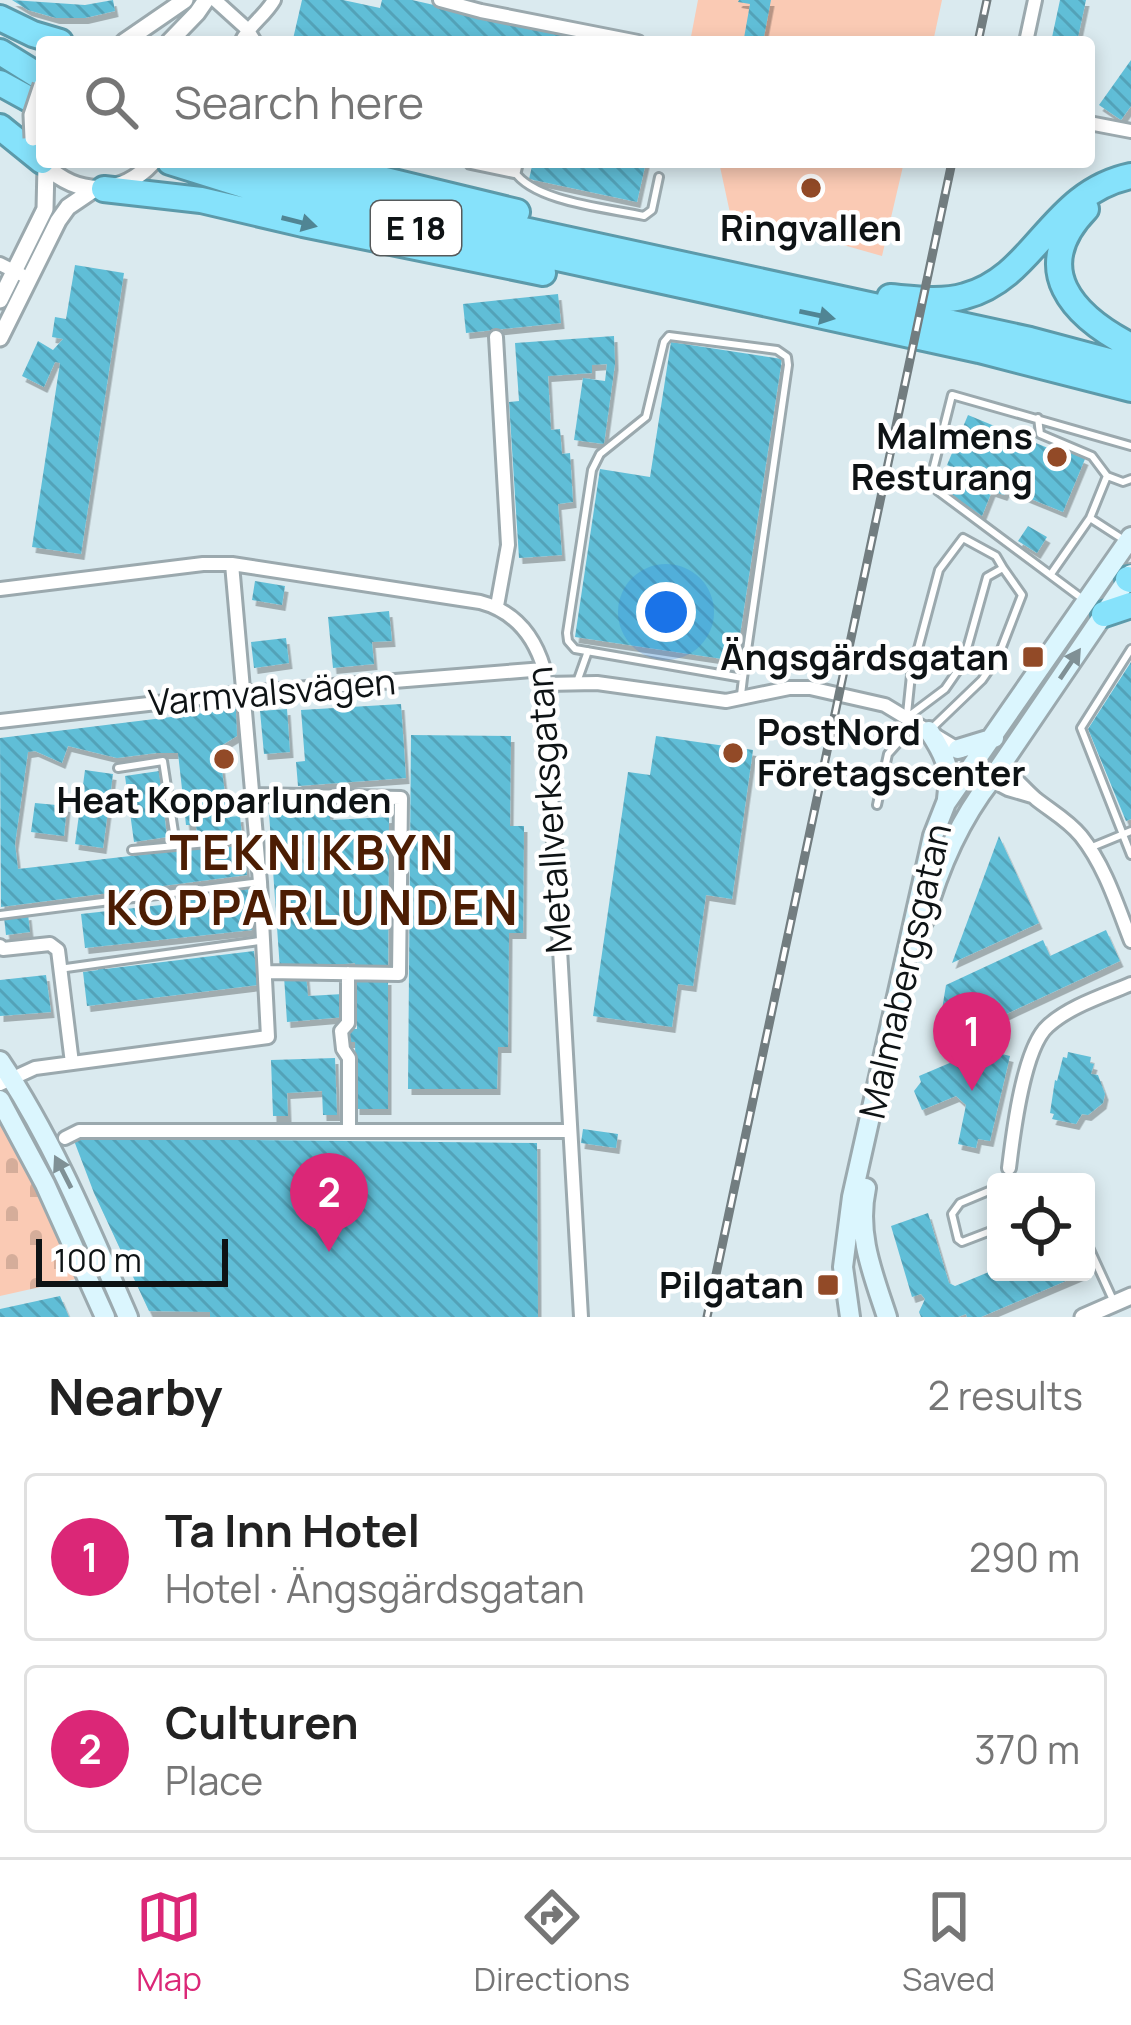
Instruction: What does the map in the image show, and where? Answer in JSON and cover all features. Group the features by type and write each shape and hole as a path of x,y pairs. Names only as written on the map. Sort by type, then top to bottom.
{"highway":[{"path":"0,17 40,36"},
{"path":"0,52 36,77"},
{"path":"0,83 36,103"},
{"name":"E 18","path":"0,127 36,154"},
{"name":"E 18","path":"189,168 338,210 979,350 1131,389"},
{"name":"E 18","path":"262,168 423,208 1053,345 1131,367"},
{"name":"E 18","path":"336,168 580,227 652,247 684,264"},
{"name":"E 18","path":"850,300 873,295 947,299 984,290 1012,271 1080,198 1131,176"},
{"name":"E 18","path":"107,187 201,200 562,276 664,282"},
{"path":"1131,189 1090,205 1068,230 1060,261 1062,281 1081,314 1131,346"},
{"path":"1095,608 1131,605"}],"main road":[{"name":"Malmabergsgatan","path":"887,1317 866,1253 864,1198 931,898 969,809 996,774 1127,559"},
{"name":"Malmabergsgatan","path":"849,1307 843,1267 852,1197 927,857 946,803 1095,608"},
{"path":"917,724 943,752 950,776 946,803"},
{"path":"958,748 994,738"},
{"path":"978,761 996,774"},
{"path":"0,1061 6,1082 79,1204 128,1317"},
{"path":"0,1100 45,1184 105,1317"},
{"path":"849,1307 856,1300 863,1317"}],"street":[{"path":"133,36 185,0"},
{"path":"174,36 206,0"},
{"path":"215,0 244,35 274,0"},
{"path":"440,0 608,36"},
{"path":"1027,36 1035,0"},
{"path":"36,102 32,116 36,135"},
{"path":"1095,124 1131,131"},
{"path":"0,301 45,209 42,168"},
{"name":"E 18","path":"51,168 62,180 107,187"},
{"path":"0,338 14,271 68,207 142,168"},
{"path":"0,590 232,564 497,606 508,545 496,337"},
{"path":"6,1082 35,1069 268,1037 260,882 232,564"},
{"name":"Metallverksgatan","path":"497,606 530,636 544,669 581,1317"},
{"name":"Varmvalsvägen","path":"0,721 103,709 156,710 244,693 544,669"},
{"path":"545,684 597,683 726,701 810,688 885,705 978,761"},
{"path":"996,774 1008,789 1033,796 1081,836 1108,881 1131,940"},
{"path":"251,795 400,798 399,974 266,972"},
{"path":"0,946 50,944 58,950 71,1063"},
{"path":"348,974 348,1023 341,1031 343,1049 350,1058 349,1130"},
{"path":"1010,1168 1029,1060 1043,1029 1069,1011 1131,984"},
{"path":"64,1138 79,1131 570,1131"},
{"path":"1083,1317 1123,1300"}],"lane":[{"path":"516,168 521,183 544,194 644,216 652,210 659,177"},
{"path":"740,699 788,365 787,357 777,350 669,335 646,417 600,454 592,470 568,641 575,649 743,678"},
{"path":"1095,608 930,482 952,394 1131,446"},
{"path":"1038,418 1040,434 1092,456 1107,476 1123,482 1131,479"},
{"path":"1050,575 1090,518 1107,476"},
{"path":"1090,518 1127,559"},
{"path":"963,538 996,556 1022,595 998,657 982,680 917,724 911,675 939,570 963,538"},
{"path":"877,805 888,754 963,663 987,578 1003,568"},
{"path":"1131,649 1081,728 1127,832 1131,855"},
{"path":"577,683 588,651"},
{"path":"103,709 110,723"},
{"path":"26,718 29,734"},
{"path":"118,768 163,761 176,845"},
{"path":"1088,848 1127,832"},
{"path":"131,850 240,840"},
{"path":"0,915 260,882"},
{"path":"59,969 263,940"},
{"path":"987,1192 960,1203 952,1214 962,1242 987,1232"},
{"path":"1095,1255 1123,1300"}],"green space":[{"path":"698,0 942,0 934,36 691,36"},
{"name":"Ringvallen","path":"720,168 903,168 882,256 730,213"},
{"path":"0,1118 11,1136 76,1279 0,1296"}],"building":[{"path":"12,0 85,5 113,0 115,11 56,18"},
{"path":"302,0 343,0 380,8 382,0 412,0 570,36 294,36"},
{"path":"771,0 764,36 744,36 750,4 738,2"},
{"path":"1060,0 1086,0 1078,36 1052,36"},
{"path":"1131,60 1131,106 1121,120 1099,105"},
{"path":"532,168 645,168 637,202 529,179"},
{"path":"75,265 124,273 81,554 32,547 60,363 55,362 44,387 22,376 38,341 53,350 63,339 52,337 55,317 66,319"},
{"path":"558,294 561,323 466,333 463,304"},
{"path":"614,336 604,444 574,440 583,378 605,381 607,364 592,365 592,373 548,376 551,430 560,429 562,454 570,453 573,502 558,504 562,555 519,558 509,402 519,401 515,343"},
{"path":"671,342 782,359 736,661 575,637 600,469 650,477"},
{"path":"968,415 1085,459 1063,512 1007,489 1004,495 992,491 982,516 946,491 951,467 947,465"},
{"path":"1028,526 1047,537 1037,553 1018,541"},
{"path":"255,581 285,586 282,605 252,600"},
{"path":"389,611 392,641 372,642 374,664 333,668 328,617"},
{"path":"286,638 289,663 254,668 251,642"},
{"path":"1131,662 1131,819 1126,821 1088,729"},
{"path":"401,704 406,778 298,786 296,762 305,761 301,710"},
{"path":"236,709 237,736 219,747 228,817 240,816 242,836 198,841 196,825 186,825 178,753 117,758 68,746 62,763 28,752 15,844 18,869 243,843 247,875 1,907 0,738"},
{"path":"287,709 290,752 264,754 260,711"},
{"path":"411,735 511,736 510,826 524,826 523,933 509,933 508,1047 498,1047 497,1089 408,1089"},
{"path":"656,736 753,750 732,899 706,895 693,986 678,984 672,1027 593,1016 628,772 650,775"},
{"path":"85,770 113,774 103,848 75,844"},
{"path":"159,771 167,837 134,842 125,776"},
{"path":"35,803 67,806 64,836 31,832"},
{"path":"330,808 330,820 389,817 388,972 355,971 355,963 280,970 269,813"},
{"path":"999,836 1039,923 952,963"},
{"path":"248,889 252,930 85,948 81,914 188,902 187,896"},
{"path":"28,914 30,932 6,935 4,917"},
{"path":"1106,930 1120,961 942,1044 938,1034 946,985 1043,940 1050,956"},
{"path":"254,951 258,985 87,1006 83,972 98,970 98,965 105,964 105,969"},
{"path":"46,975 51,1012 0,1016 0,980"},
{"path":"306,975 308,996 343,994 345,1017 287,1022 284,976"},
{"path":"357,979 388,979 388,1109 356,1109 355,1042 347,1042 347,1029 357,1029"},
{"path":"993,1042 998,1053 1010,1056 990,1141 978,1139 976,1148 958,1144 966,1105 956,1096 922,1110 914,1091 921,1082 919,1076"},
{"path":"1068,1052 1091,1057 1091,1074 1098,1075 1105,1094 1103,1103 1088,1115 1082,1114 1076,1124 1052,1119 1050,1113 1055,1080"},
{"path":"335,1058 337,1115 323,1115 322,1091 287,1093 288,1116 273,1116 271,1060"},
{"path":"583,1129 618,1134 616,1148 581,1143"},
{"path":"73,1138 537,1143 538,1317 210,1317 210,1312 149,1311"},
{"path":"928,1213 949,1283 955,1286 987,1273 987,1281 1066,1281 981,1317 921,1317 925,1299 921,1294 912,1297 891,1226"},
{"path":"60,1296 69,1317 0,1317 0,1309"}],"railway":[{"path":"979,36 987,0"},
{"path":"707,1317 951,168"}],"place":[{"name":"Ringvallen","path":"811,188"},
{"name":"Malmens Resturang","path":"1057,457"},
{"name":"Ängsgärdsgatan","path":"1033,657"},
{"name":"PostNord Företagscenter","path":"733,753"},
{"name":"Heat Kopparlunden","path":"224,759"},
{"name":"Ta Inn Hotel","path":"972,1091"},
{"name":"Culturen","path":"329,1252"},
{"name":"Pilgatan","path":"828,1285"}],"district":[{"name":"TEKNIKBYN KOPPARLUNDEN","path":"313,880"}]}
